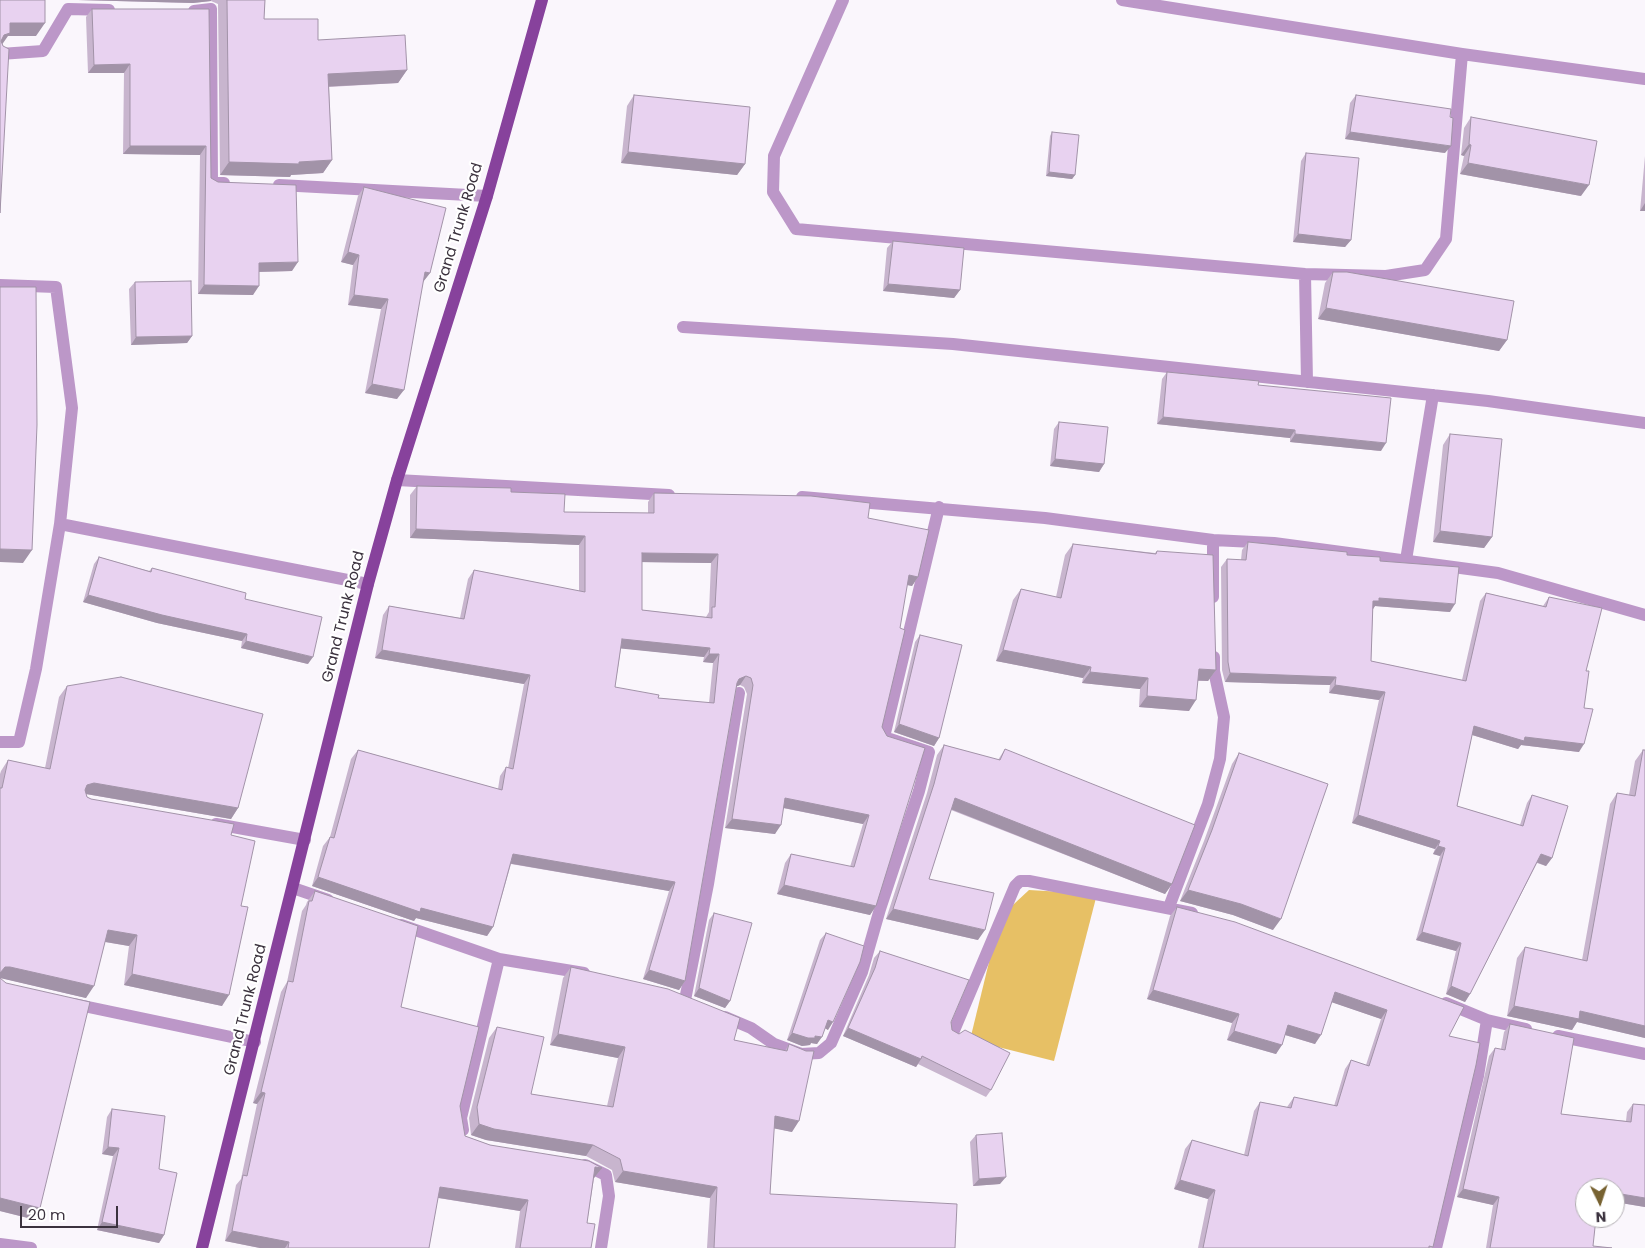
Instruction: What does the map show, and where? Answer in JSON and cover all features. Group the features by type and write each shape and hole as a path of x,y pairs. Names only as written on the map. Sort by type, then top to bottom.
{"main road":[{"name":"Grand Trunk Road","path":"202,1248 368,584 397,480 487,196 542,0"}],"street":[{"path":"844,0 774,156 773,192 796,229 1305,274 1386,276 1425,270 1446,239 1462,54"},
{"path":"1122,0 1462,54 1645,79"},
{"path":"0,54 43,51 68,9 126,10"},
{"path":"183,11 211,9 212,183 232,183"},
{"path":"262,184 350,187 487,196"},
{"path":"1305,274 1307,382"},
{"path":"0,285 56,287 72,408 60,524 36,669 19,742 0,742"},
{"path":"683,326 952,344 1433,395 1645,423"},
{"path":"1406,560 1433,395"},
{"path":"397,480 681,496"},
{"path":"785,496 823,497 939,507 1213,540 1274,543 1406,560 1498,573 1645,615"},
{"path":"710,1010 751,1028 774,1044 801,1054 818,1053 831,1043 862,972 880,909 919,791 929,752 884,737 939,507"},
{"path":"60,524 368,584"},
{"path":"1213,540 1213,606"},
{"path":"1169,907 1208,804 1220,759 1224,717 1214,672 1214,643"},
{"path":"670,994 689,1002 739,693"},
{"path":"203,822 305,840"},
{"path":"953,1033 1015,886 1020,881 1169,907 1204,916"},
{"path":"293,888 340,904"},
{"path":"387,920 499,959 601,977"},
{"path":"471,1143 464,1141 461,1118 499,959"},
{"path":"1431,997 1487,1020 1645,1054"},
{"path":"66,1002 255,1042"},
{"path":"1436,1248 1478,1076 1487,1020"},
{"path":"575,1163 584,1164 606,1175 610,1196 601,1248"},
{"path":"0,1244 31,1248"}],"shaded area":[{"path":"1029,890 1097,894 1054,1061 970,1040 1000,917"}],"building":[{"path":"0,0 45,0 45,23 10,23 10,33 4,35 1,41 3,46 9,49 0,213"},
{"path":"227,0 265,0 264,19 318,19 318,40 405,35 407,70 328,74 332,160 299,162 299,164 229,162"},
{"path":"92,9 209,9 211,178 218,182 296,185 298,262 259,263 259,286 204,285 206,146 130,146 130,64 94,65"},
{"path":"634,95 750,107 745,164 628,152"},
{"path":"1356,95 1451,109 1450,117 1453,118 1451,146 1350,132"},
{"path":"1471,117 1597,141 1589,185 1468,163 1471,145 1469,144"},
{"path":"1052,132 1079,135 1075,175 1049,172"},
{"path":"1306,153 1359,158 1351,240 1298,234"},
{"path":"364,187 446,208 430,273 425,272 404,390 372,384 388,299 354,295 359,255 348,252"},
{"path":"893,241 964,248 960,290 888,284"},
{"path":"1333,272 1347,272 1514,301 1507,340 1326,308"},
{"path":"191,281 192,336 136,337 135,282"},
{"path":"0,287 36,287 37,425 32,550 0,549"},
{"path":"1167,372 1259,381 1258,385 1391,398 1386,443 1295,434 1295,430 1163,417"},
{"path":"1059,422 1108,427 1104,464 1055,459"},
{"path":"1450,434 1502,439 1492,537 1440,531"},
{"path":"417,486 511,488 511,492 565,494 564,512 654,513 654,493 811,496 870,503 868,518 929,530 918,577 909,575 900,628 905,630 882,727 887,736 925,748 876,906 784,885 791,854 854,867 869,815 785,798 781,825 732,819 753,685 751,678 746,676 739,679 737,683 685,981 649,970 675,882 513,854 493,927 421,908 420,912 318,877 330,837 334,838 358,750 502,790 506,767 513,769 530,675 382,650 389,606 464,619 474,570 585,592 585,536 416,529","holes":["642,553 718,554 715,607 712,607 712,618 642,610","622,639 710,648 709,654 719,654 714,703 658,698 659,695 615,687"]},
{"path":"1248,542 1347,552 1347,555 1380,557 1380,561 1459,567 1455,604 1379,598 1379,601 1373,601 1371,661 1466,681 1486,593 1546,607 1549,597 1602,608 1586,671 1589,671 1584,708 1593,709 1584,744 1525,737 1524,741 1474,726 1457,806 1523,826 1532,795 1568,806 1552,858 1541,854 1470,994 1451,986 1461,943 1422,932 1445,848 1438,846 1440,841 1358,815 1385,692 1335,685 1336,677 1230,673 1228,662 1227,559 1246,560"},
{"path":"1073,544 1156,554 1157,551 1213,555 1216,670 1199,669 1196,700 1147,696 1148,678 1090,672 1091,667 1003,650 1021,589 1061,598"},
{"path":"99,557 151,572 152,568 246,593 245,599 322,617 313,657 246,641 247,634 162,615 88,595"},
{"path":"920,635 962,645 939,738 899,724"},
{"path":"121,677 263,714 238,808 94,783 87,785 85,790 87,797 91,799 234,824 231,835 255,841 241,906 248,907 229,995 132,974 137,935 108,930 94,986 10,967 5,967 0,973 0,788 2,788 8,760 50,769 67,686"},
{"path":"944,745 1000,760 1005,749 1195,825 1172,884 955,798 929,879 994,893 985,930 893,909 934,784"},
{"path":"1643,750 1645,750 1645,1026 1580,1011 1579,1019 1514,1006 1525,947 1587,961 1617,793 1635,796"},
{"path":"1239,753 1328,784 1281,919 1241,904 1188,890 1212,830"},
{"path":"315,891 418,926 401,1007 479,1027 460,1106 465,1136 490,1145 589,1161 602,1168 595,1167 587,1223 595,1224 591,1248 520,1248 528,1200 440,1187 429,1248 288,1248 289,1242 232,1231 243,1175 247,1176 265,1093 261,1092 288,981 293,982 309,901 312,901"},
{"path":"1177,907 1235,922 1464,1007 1449,1036 1480,1043 1433,1247 1203,1248 1215,1190 1180,1180 1192,1140 1248,1156 1260,1102 1291,1108 1294,1097 1337,1106 1351,1060 1369,1066 1387,1010 1335,992 1321,1035 1288,1025 1282,1045 1234,1031 1239,1014 1153,990"},
{"path":"714,913 752,923 730,1001 699,988"},
{"path":"826,933 864,946 860,962 833,1022 828,1020 822,1037 808,1038 792,1033"},
{"path":"880,951 969,980 951,1022 952,1030 959,1034 965,1030 1010,1053 991,1090 922,1056 921,1059 848,1028 875,968"},
{"path":"571,967 668,989 740,1018 734,1040 787,1051 789,1044 806,1051 814,1051 799,1121 775,1116 770,1194 957,1204 955,1248 714,1248 717,1187 623,1171 620,1159 593,1145 494,1129 479,1124 477,1107 497,1027 544,1037 531,1094 613,1107 625,1047 558,1034"},
{"path":"0,978 6,983 90,1002 40,1208 0,1198"},
{"path":"1510,1024 1574,1038 1561,1114 1631,1122 1633,1104 1645,1105 1645,1198 1625,1195 1625,1178 1575,1178 1575,1228 1595,1228 1593,1246 1612,1248 1490,1248 1499,1197 1463,1189 1495,1048 1505,1050"},
{"path":"112,1109 165,1116 159,1169 177,1173 164,1235 102,1222 119,1148 108,1147"},
{"path":"1002,1133 1006,1177 979,1179 976,1135"}]}
